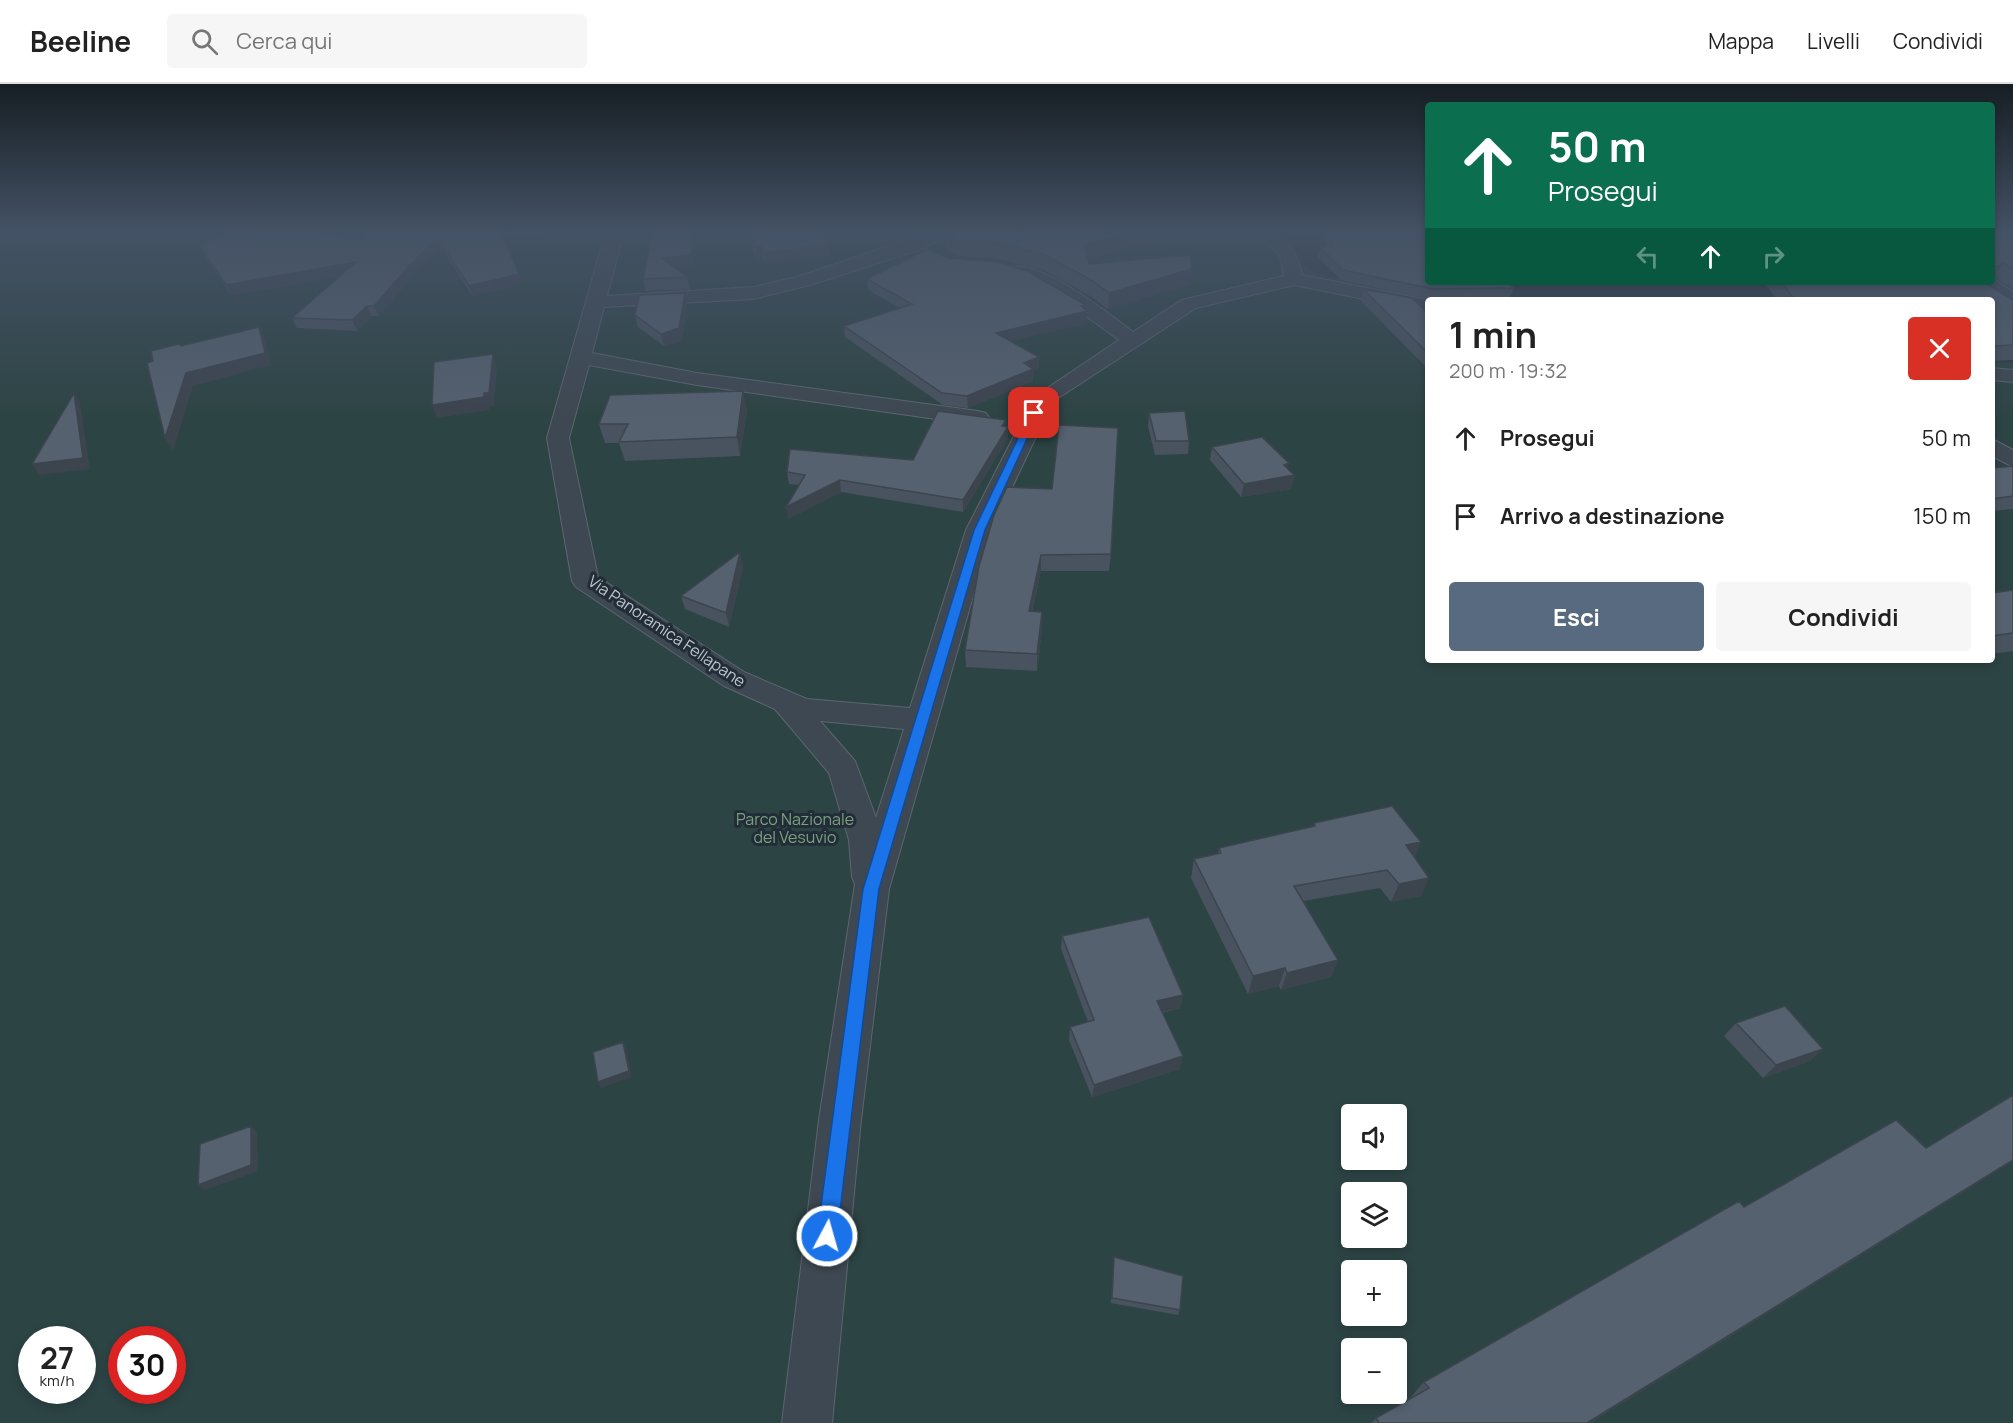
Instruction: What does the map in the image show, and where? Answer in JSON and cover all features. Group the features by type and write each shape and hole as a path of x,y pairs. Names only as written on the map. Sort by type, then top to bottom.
{"street":[{"name":"Via Panoramica Fellapane","path":"597,293 558,438 585,581 734,680 802,709 921,720"},
{"path":"594,302 744,293"},
{"path":"1066,293 1083,303 1132,341"},
{"path":"807,1423 840,1120 871,889 1011,423 1039,401 1189,304 1233,293"},
{"path":"1366,293 1425,305"},
{"path":"579,357 696,379 1011,423"},
{"path":"1995,374 2013,376"},
{"path":"1995,448 2013,460"},
{"path":"786,702 844,770 866,840 871,889"}],"green space":[{"name":"Parco Nazionale del Vesuvio","path":"0,293 1424,293 1445,297 1425,297 1425,663 1995,663 1995,361 2013,363 2013,1423 0,1423"}],"building":[{"path":"320,293 385,293 374,306 367,306 352,320 292,318"},
{"path":"685,293 679,328 661,334 635,315 639,295"},
{"path":"893,293 1066,293 1086,305 1081,306 1087,311 996,333 1039,357 1024,363 1033,369 967,396 942,393 844,326 912,304"},
{"path":"1368,293 1387,293 1412,298 1425,310 1425,350"},
{"path":"1790,293 2003,293 2013,300 2013,345 1995,346 1995,297 1793,297"},
{"path":"259,327 265,353 186,373 165,438 147,363 153,361 151,351"},
{"path":"493,354 489,393 484,393 484,397 432,405 434,362"},
{"path":"743,391 737,437 619,442 628,424 599,424 610,395"},
{"path":"74,393 83,458 32,464"},
{"path":"938,411 1006,420 1002,426 1008,427 963,500 840,480 786,507 805,475 787,472 790,449 913,460"},
{"path":"1185,411 1189,441 1156,441 1149,413"},
{"path":"1059,425 1118,428 1111,554 1041,555 1029,611 1042,612 1037,654 965,650 979,566 994,515 1007,487 1052,489"},
{"path":"1262,437 1289,463 1284,465 1294,475 1244,484 1212,447"},
{"path":"2013,466 2013,496 1995,499 1995,468"},
{"path":"740,552 726,613 681,596"},
{"path":"2013,590 2013,633 1995,636 1995,593"},
{"path":"1392,806 1421,842 1406,845 1429,878 1399,884 1387,870 1294,886 1338,960 1287,973 1285,968 1253,976 1194,859 1221,853 1219,848 1315,826 1314,823"},
{"path":"1149,917 1183,995 1157,1001 1183,1056 1094,1085 1070,1027 1094,1020 1062,936"},
{"path":"1785,1006 1823,1049 1776,1065 1736,1023"},
{"path":"623,1042 629,1071 598,1082 593,1052"},
{"path":"2013,1095 2013,1160 1587,1423 1379,1423 1376,1418 1401,1404 1407,1404 1407,1400 1429,1388 1424,1382 1739,1201 1744,1207 1896,1120 1926,1148"},
{"path":"251,1126 251,1165 198,1185 200,1144"},
{"path":"1114,1257 1183,1276 1180,1310 1112,1298"}],"route":[{"path":"827,1236 871,889 979,530 1030,426 1034,413"}]}
